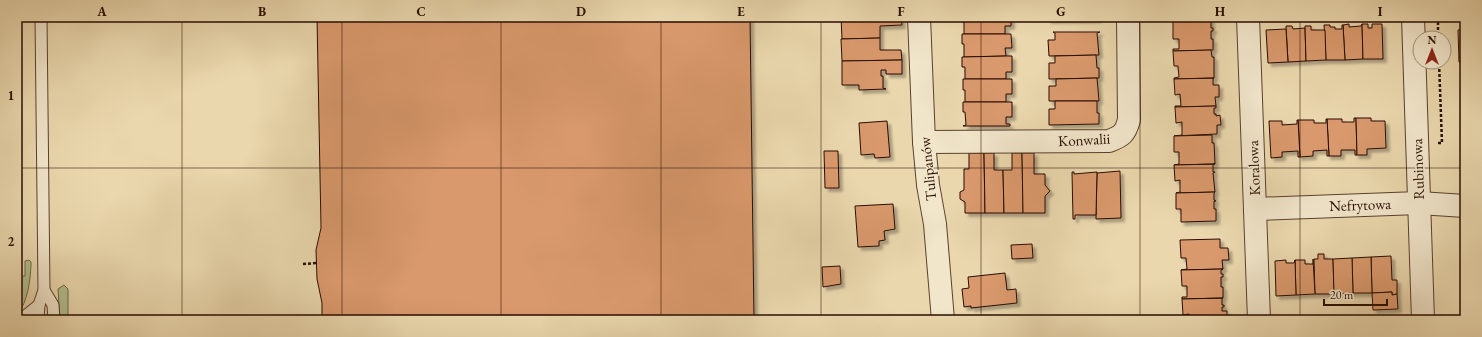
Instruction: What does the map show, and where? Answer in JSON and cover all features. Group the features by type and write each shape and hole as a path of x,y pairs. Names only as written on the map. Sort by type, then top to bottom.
{"street":[{"name":"Tulipanów","path":"919,17 924,142 928,185 935,224 943,320"},
{"name":"Konwalii","path":"924,142 1109,141 1119,137 1126,131 1129,120 1128,17"},
{"name":"Koralowa","path":"1248,17 1259,320"},
{"name":"Rubinowa","path":"1413,17 1424,320"},
{"name":"Nefrytowa","path":"1255,209 1419,203 1465,206"}],"lane":[{"path":"38,320 39,305 44,290 41,17"},
{"path":"44,290 53,305 54,320"},
{"path":"20,320 39,305"}],"path":[{"path":"1438,17 1438,30"},
{"path":"303,264 317,264"}],"green space":[{"path":"29,260 31,265 28,291 24,304 17,316 17,276 25,276 25,261"},
{"path":"64,285 68,289 68,320 60,320 58,289"}],"building":[{"path":"317,17 750,17 754,320 322,320 322,303 317,279 316,250 321,228"},
{"path":"841,17 901,17 902,25 880,26 880,38 842,39"},
{"path":"962,17 1011,17 1011,26 1005,26 1005,34 964,34 964,22 962,22"},
{"path":"1048,17 1098,17 1098,19 1048,20"},
{"path":"1173,19 1211,19 1211,28 1213,28 1213,31 1211,31 1211,39 1213,39 1213,50 1173,51 1173,49 1179,49 1179,39 1173,39"},
{"path":"1349,24 1349,27 1361,26 1362,24 1363,59 1345,60 1343,25"},
{"path":"1362,24 1368,24 1368,28 1372,28 1372,24 1382,24 1383,59 1363,59"},
{"path":"1324,25 1330,25 1330,27 1335,27 1335,29 1342,29 1343,25 1345,60 1326,60"},
{"path":"1286,26 1292,26 1293,29 1305,28 1306,61 1288,62"},
{"path":"1305,26 1311,26 1311,30 1325,30 1326,60 1306,61"},
{"path":"1286,29 1288,62 1268,63 1266,30"},
{"path":"1465,29 1465,62 1459,62 1458,30"},
{"path":"1053,32 1100,32 1097,33 1099,55 1049,56 1048,40 1055,40 1055,33"},
{"path":"962,34 1011,34 1012,48 1005,48 1006,56 964,57"},
{"path":"880,38 880,50 901,50 902,60 842,61 841,39"},
{"path":"1211,50 1212,57 1214,57 1214,78 1174,79 1179,77 1178,66 1174,66 1173,51"},
{"path":"1096,55 1097,68 1099,68 1099,78 1049,79 1049,63 1055,63 1055,56"},
{"path":"1012,56 1012,72 1006,72 1006,79 965,79 965,67 962,67 962,57"},
{"path":"902,60 902,74 886,74 886,70 881,70 881,76 883,76 883,88 886,89 859,90 859,85 842,85 842,61"},
{"path":"1097,78 1099,101 1049,101 1049,86 1056,86 1056,79"},
{"path":"1213,78 1213,85 1219,85 1219,97 1215,97 1216,106 1175,107 1181,106 1180,94 1175,95 1174,79"},
{"path":"963,79 1012,79 1012,94 1006,94 1006,102 965,102"},
{"path":"1055,101 1097,101 1099,124 1049,125 1049,109 1055,109"},
{"path":"963,102 1012,102 1012,117 1006,117 1006,124 1010,124 1010,126 963,126 966,125 965,112 963,112"},
{"path":"1216,106 1216,108 1214,108 1214,114 1216,114 1216,116 1220,115 1221,125 1217,125 1217,134 1174,136 1182,135 1182,122 1176,123 1175,107"},
{"path":"1354,118 1356,118 1357,155 1355,155 1355,150 1341,150 1341,156 1329,156 1327,119 1342,119 1342,122 1354,122"},
{"path":"1356,118 1371,118 1371,121 1385,121 1386,148 1367,149 1367,155 1357,155"},
{"path":"1326,119 1329,156 1327,156 1327,150 1313,151 1313,156 1300,157 1298,120 1314,120 1314,123 1326,123"},
{"path":"1297,120 1300,157 1298,157 1298,151 1282,152 1282,157 1271,158 1269,121 1282,121 1282,125 1297,124"},
{"path":"887,121 890,157 875,158 874,154 861,155 859,123"},
{"path":"1212,135 1215,164 1174,165 1179,164 1179,152 1174,152 1174,136"},
{"path":"1462,145 1465,145 1465,177 1463,177"},
{"path":"824,151 838,151 839,188 825,188"},
{"path":"969,153 984,153 985,213 965,213 965,202 960,199 960,192 964,190 964,169 969,169"},
{"path":"984,153 994,153 994,170 1003,170 1004,213 985,213"},
{"path":"1012,153 1022,153 1023,213 1004,213 1003,170 1012,170"},
{"path":"1022,153 1034,153 1034,174 1045,174 1045,185 1050,191 1045,196 1045,213 1023,213"},
{"path":"1213,164 1213,172 1215,172 1213,173 1215,192 1176,193 1180,192 1180,180 1175,181 1174,165"},
{"path":"1120,171 1121,218 1096,219 1097,173"},
{"path":"1072,172 1074,172 1074,174 1097,172 1096,215 1075,215 1075,219 1073,219"},
{"path":"1215,192 1214,200 1216,201 1214,201 1214,209 1216,209 1216,221 1181,222 1181,209 1176,209 1176,193"},
{"path":"893,204 895,229 884,231 885,240 879,241 879,246 858,247 855,206"},
{"path":"1220,239 1220,248 1228,248 1229,260 1222,260 1223,269 1181,270 1187,269 1186,258 1181,258 1180,240"},
{"path":"1032,244 1033,258 1012,259 1011,245"},
{"path":"1318,254 1324,254 1324,259 1333,259 1334,294 1315,294 1314,259 1318,259"},
{"path":"1391,256 1392,280 1397,280 1397,294 1392,295 1392,292 1372,293 1371,257"},
{"path":"1371,257 1372,293 1353,293 1352,258"},
{"path":"1352,258 1353,293 1334,294 1333,259"},
{"path":"1313,259 1315,294 1296,295 1295,260 1305,260 1305,264 1313,264"},
{"path":"1286,260 1286,263 1294,263 1295,260 1296,295 1276,296 1275,261"},
{"path":"840,266 841,284 823,287 822,267"},
{"path":"1223,269 1221,270 1223,277 1221,277 1221,287 1223,287 1223,298 1182,299 1182,297 1187,297 1187,286 1182,286 1181,270"},
{"path":"1005,273 1007,290 1016,289 1017,303 971,308 971,306 964,307 962,289 969,288 968,277"},
{"path":"1392,292 1392,295 1397,294 1398,309 1373,310 1372,293"},
{"path":"1222,298 1222,305 1224,305 1224,307 1222,307 1222,311 1227,311 1227,316 1224,316 1224,320 1189,320 1189,314 1183,315 1182,299"}]}
